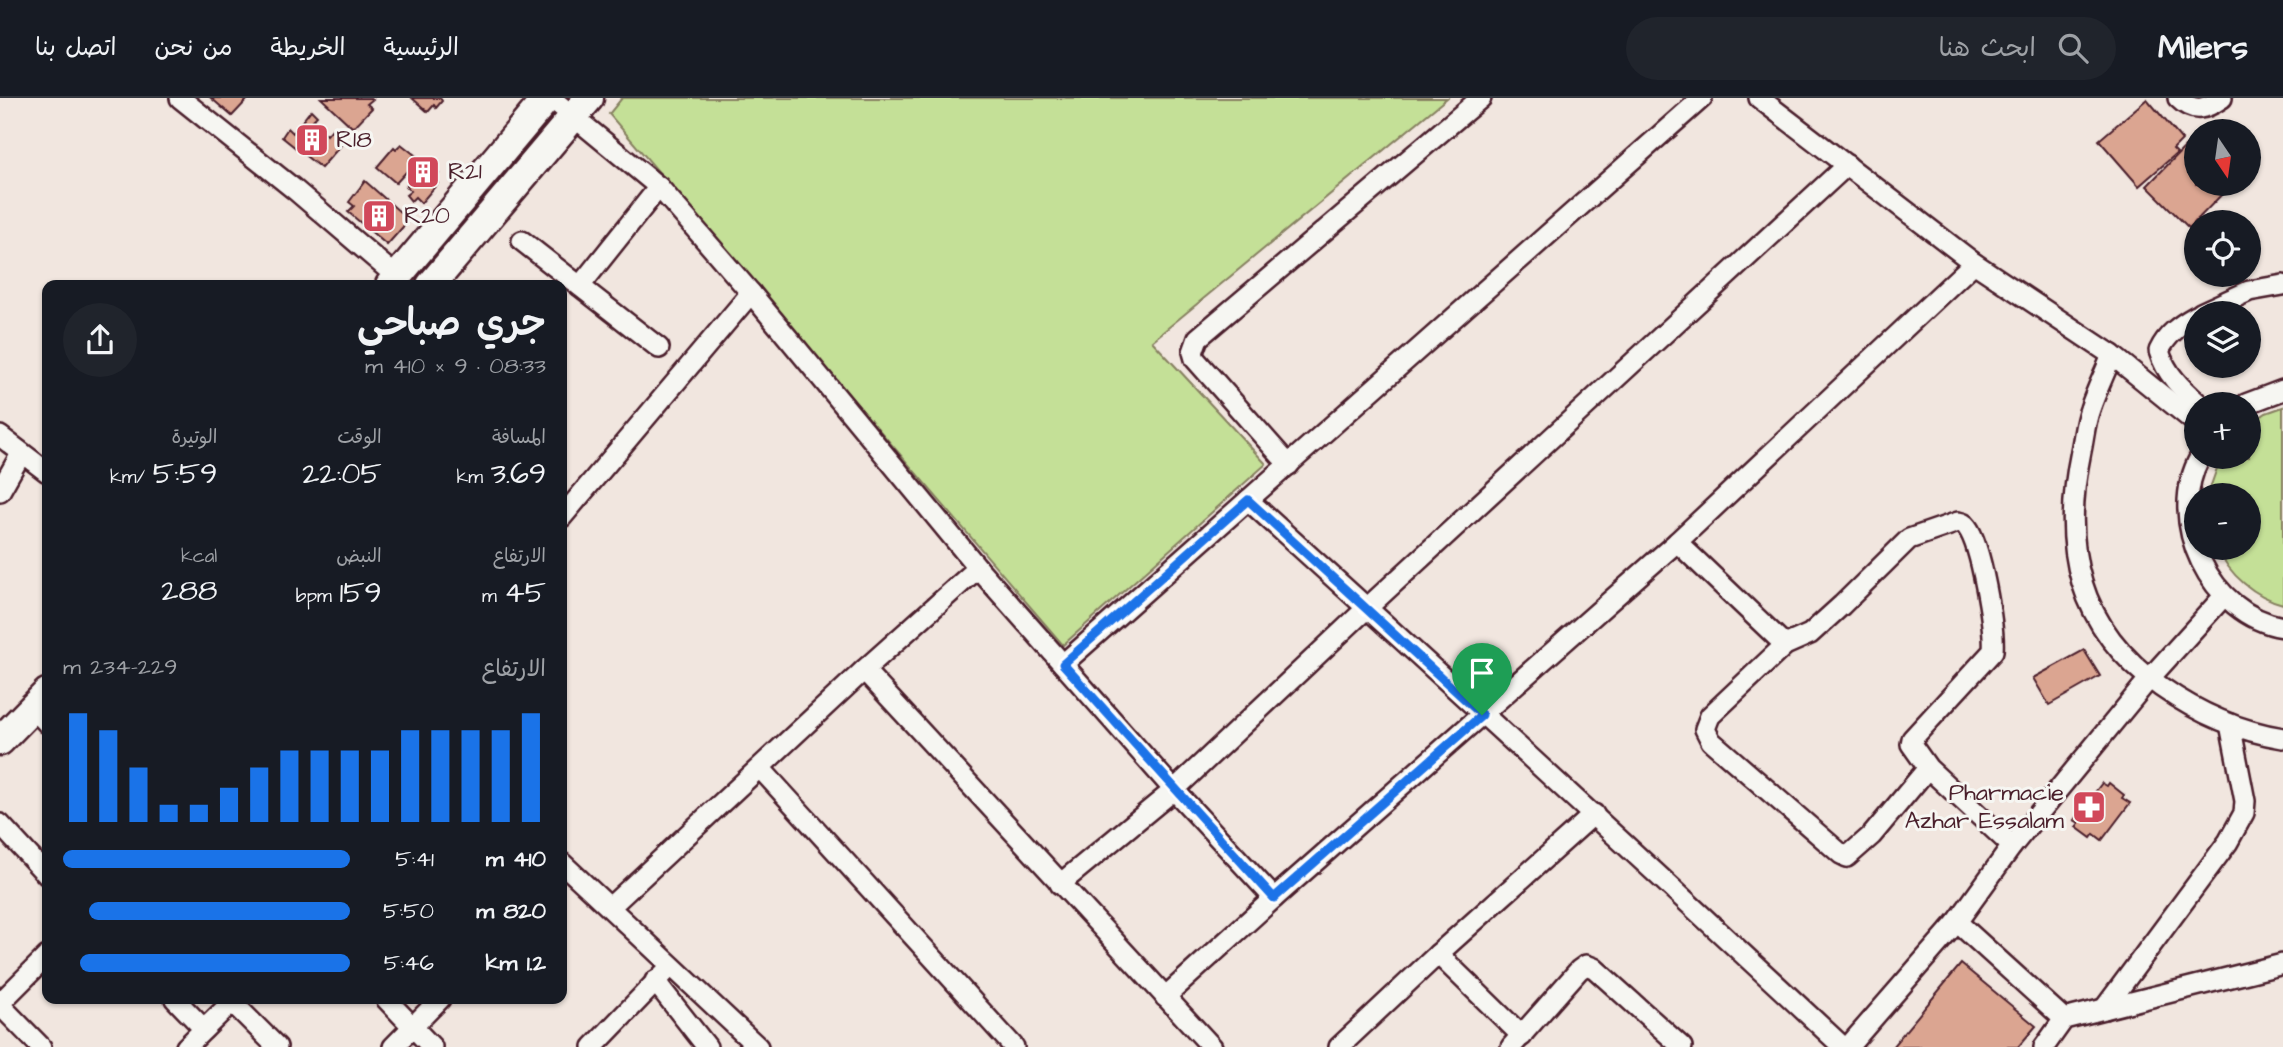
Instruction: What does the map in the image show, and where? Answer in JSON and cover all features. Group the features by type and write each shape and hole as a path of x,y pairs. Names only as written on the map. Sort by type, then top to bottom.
{"street":[{"path":"180,98 294,189 392,280"},
{"path":"394,280 549,98 582,107 659,187 751,293 978,568 1174,790 1274,898"},
{"path":"1289,465 1195,359 1198,338 1481,98"},
{"path":"1063,664 1702,98"},
{"path":"1759,98 1974,263 2112,355 2184,413"},
{"path":"2178,98 2194,108 2206,109 2222,98"},
{"path":"434,280 582,107"},
{"path":"1060,884 1174,790 1847,165"},
{"path":"580,286 659,187"},
{"path":"522,241 659,348"},
{"path":"1165,997 1677,542 1974,263"},
{"path":"2227,301 2249,291 2283,285"},
{"path":"567,511 751,293"},
{"path":"2184,323 2165,339 2159,351 2163,366 2186,392"},
{"path":"2112,355 2089,410 2074,487 2072,530 2078,575 2090,606 2108,636 2149,679 2175,697 2230,724 2283,737"},
{"path":"2261,398 2283,390"},
{"path":"0,436 42,468"},
{"path":"0,491 21,453"},
{"path":"2194,469 2188,500 2191,535 2203,568 2224,596 2248,614 2283,627"},
{"path":"1248,500 1594,814 1845,1047 1957,922 2012,846 2149,679 2224,596"},
{"path":"1927,768 1853,854 1847,857 1711,741 1705,729 1710,716 1785,645 1810,634 1909,539 1948,525 1963,523 1973,538 1987,593 1995,633 1993,651 1912,739 1911,744 1927,768 2012,846"},
{"path":"1677,542 1785,645"},
{"path":"610,907 864,670 978,568"},
{"path":"864,670 1212,1047"},
{"path":"0,741 42,708"},
{"path":"2104,1009 2228,842 2245,813 2230,724"},
{"path":"760,768 1014,1047"},
{"path":"1346,1045 1438,954 1594,814"},
{"path":"0,824 42,870"},
{"path":"567,871 610,907 758,1047"},
{"path":"1957,922 2064,1019"},
{"path":"1438,954 1517,1041 1586,965 1594,968 1682,1047"},
{"path":"32,1044 0,1004 42,961"},
{"path":"2044,1047 2064,1019 2283,964"},
{"path":"593,1047 671,965"},
{"path":"655,981 708,1047"},
{"path":"180,1004 204,1029"},
{"path":"186,1047 229,1004"},
{"path":"237,1004 277,1047"},
{"path":"391,1004 432,1047"},
{"path":"393,1047 435,1004"}],"green space":[{"path":"622,98 1447,98 1152,341 1266,464 1063,645 609,114"},
{"path":"2283,407 2283,604 2244,584 2224,560 2261,560 2261,483 2212,483 2217,469 2261,469 2261,417"}],"building":[{"path":"211,98 249,98 232,116"},
{"path":"321,98 373,99 367,104 372,108 352,127"},
{"path":"412,98 440,98 442,101 428,112"},
{"path":"2147,99 2182,140 2173,149 2177,153 2139,186 2099,140"},
{"name":"R18","path":"311,110 317,116 312,121 327,135 332,129 338,133 334,136 342,144 321,168 282,137 288,128 293,133"},
{"name":"R21","path":"401,144 439,174 434,180 438,183 421,203 415,197 411,201 406,195 411,191 406,186 415,177 408,170 396,183 377,167 394,147 396,149"},
{"path":"2184,148 2184,196 2220,196 2207,210 2184,210 2184,223 2147,186"},
{"name":"R20","path":"365,181 409,220 387,245 348,212 354,206 349,202"},
{"path":"2084,650 2100,676 2049,705 2033,678"},
{"path":"2102,783 2107,786 2109,783 2130,803 2102,840 2094,834 2091,838 2076,827 2079,823 2074,820"},
{"path":"1961,964 2036,1026 2018,1047 1892,1047"}],"place":[{"name":"R18","path":"312,140"},
{"name":"R21","path":"423,172"},
{"name":"R20","path":"379,216"},
{"name":"Pharmacie Azhar Essalam","path":"2089,807"}],"route":[{"path":"1248,500 1482,715 1274,898 1063,664 1248,500"}]}
